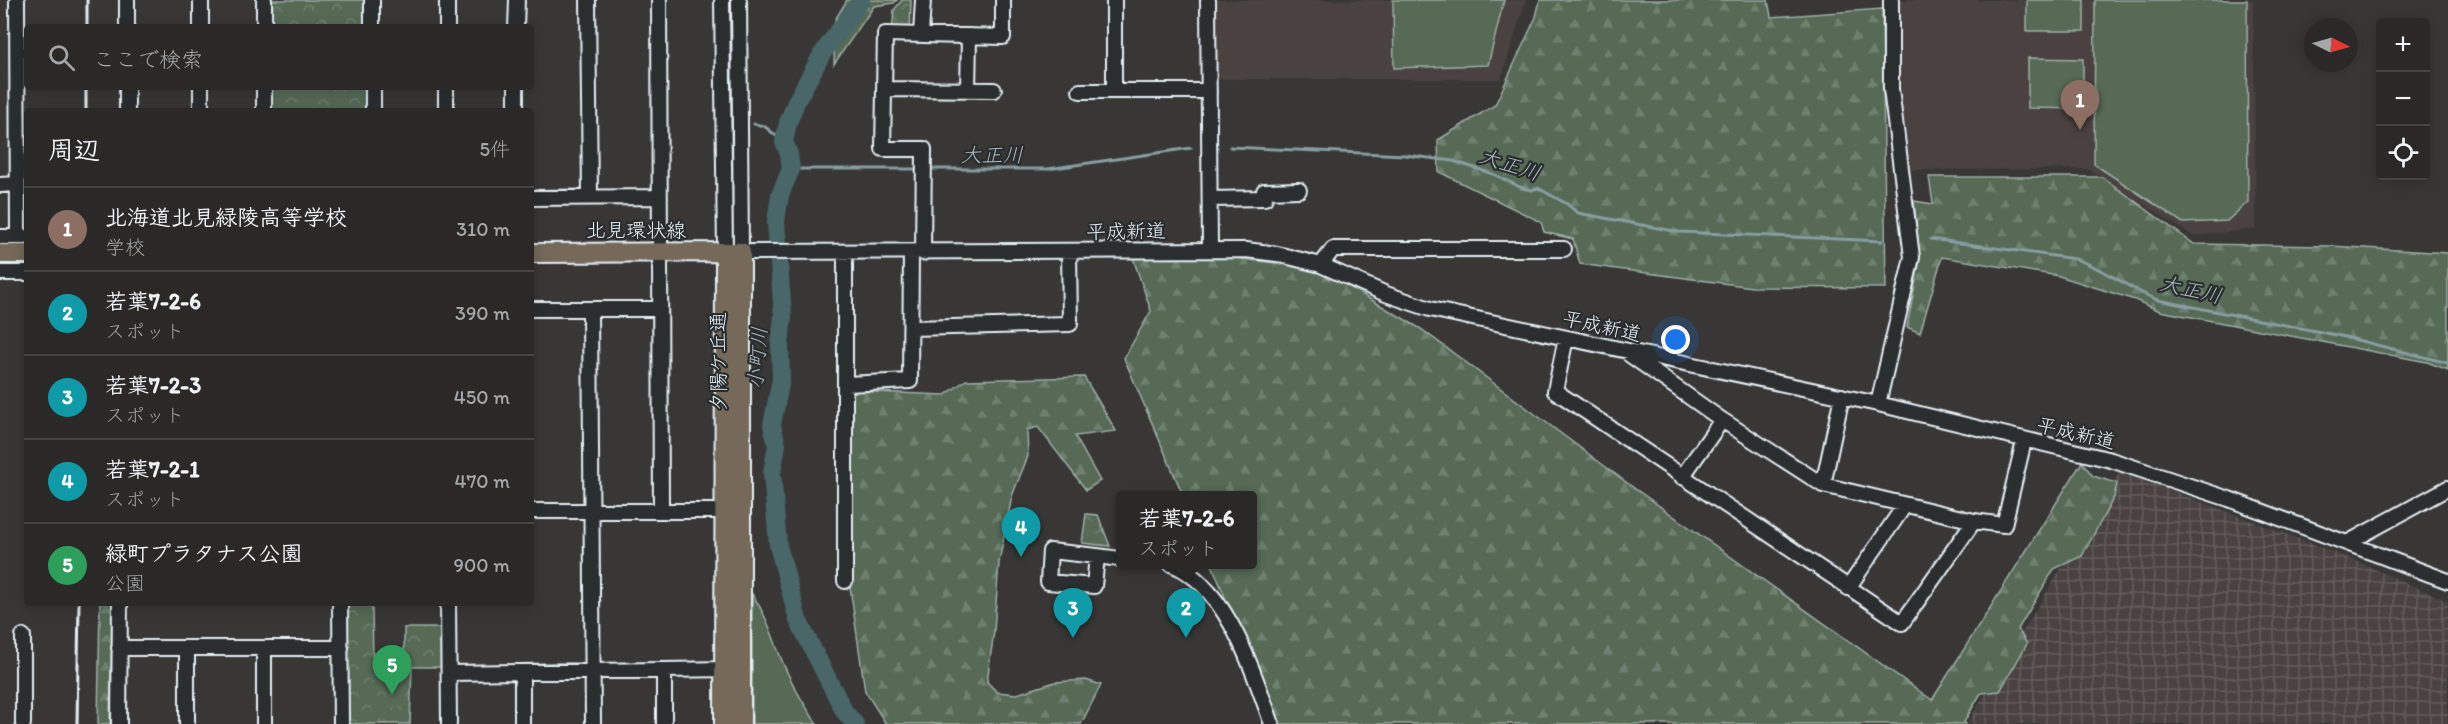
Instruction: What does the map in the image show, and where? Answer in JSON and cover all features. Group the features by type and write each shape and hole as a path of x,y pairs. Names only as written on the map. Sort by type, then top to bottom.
{"main road":[{"name":"北見環状線","path":"534,253 741,252"},
{"name":"夕陽ケ丘通","path":"724,724 732,669 732,511 741,252"},
{"path":"0,254 24,254"},
{"name":"夕陽ケ丘通","path":"732,669 741,724"}],"street":[{"path":"0,237 22,237 17,184 17,0"},
{"path":"127,24 128,0"},
{"path":"201,0 201,24"},
{"path":"264,0 264,24"},
{"path":"372,0 372,24"},
{"path":"447,0 447,24"},
{"path":"516,0 516,24"},
{"path":"588,0 590,197"},
{"path":"659,0 661,511"},
{"name":"夕陽ケ丘通","path":"722,0 741,252"},
{"name":"夕陽ケ丘通","path":"739,0 741,252"},
{"path":"921,35 923,0"},
{"path":"846,384 910,381 911,328 924,179 924,149 884,149 885,34 1003,37 1003,0"},
{"path":"1114,0 1114,91"},
{"path":"1208,0 1210,249"},
{"path":"1878,404 1912,257 1891,89 1891,0"},
{"path":"968,90 969,36"},
{"path":"884,89 994,90"},
{"path":"127,90 127,108"},
{"path":"201,90 201,108"},
{"path":"264,90 264,108"},
{"path":"373,90 373,108"},
{"path":"446,90 446,108"},
{"path":"516,90 516,108"},
{"path":"1080,91 1209,91"},
{"path":"0,184 17,184"},
{"path":"1210,200 1264,198 1264,191 1299,190"},
{"path":"534,198 660,197"},
{"name":"平成新道","path":"741,252 917,253 1210,249 1277,254 1321,265 1386,294 1430,309 1842,396 2111,460 2349,542 2448,581"},
{"path":"1321,265 1333,249 1564,249"},
{"path":"911,328 1070,324 1069,251"},
{"path":"845,253 845,581"},
{"path":"0,273 24,273"},
{"path":"534,309 660,309"},
{"path":"590,309 592,724"},
{"path":"1566,338 1555,392 1902,623 1974,521"},
{"path":"1624,351 1722,420 1823,485 1974,521 2004,525 2024,441"},
{"path":"1823,485 1842,396"},
{"path":"1682,477 1722,420"},
{"path":"2349,542 2448,488"},
{"path":"1848,588 1905,505"},
{"path":"534,512 732,511"},
{"path":"1097,556 1116,558"},
{"path":"1179,569 1199,581 1219,602 1252,672 1272,724"},
{"path":"118,724 120,606"},
{"path":"340,606 341,724"},
{"path":"448,606 449,724"},
{"path":"23,636 23,724"},
{"path":"119,648 341,648"},
{"path":"187,648 187,724"},
{"path":"264,648 264,724"},
{"path":"449,673 732,669"},
{"path":"664,670 664,724"},
{"path":"522,672 522,724"}],"shaded area":[{"path":"1209,0 1526,0 1501,79 1209,79"},
{"path":"1898,0 2253,0 2256,229 2193,236 2088,169 1911,170 1899,90"},
{"path":"2120,471 2344,556 2448,601 2448,724 1971,724 1968,722"}],"green space":[{"path":"269,0 367,0 367,24 269,24"},
{"path":"847,0 897,0 894,3 874,6 834,64 835,20"},
{"path":"902,0 911,0 910,32 892,32 894,10"},
{"path":"1393,0 1504,0 1488,65 1394,68"},
{"path":"1540,0 1768,0 1771,17 1882,9 1886,288 1752,287 1580,264 1573,239 1544,232 1541,222 1439,172 1438,140 1495,105 1536,17"},
{"path":"2027,0 2084,0 2084,31 2027,31"},
{"path":"2095,0 2247,0 2248,202 2227,221 2183,223 2094,164"},
{"path":"2028,58 2083,59 2083,109 2028,108"},
{"path":"271,90 367,90 367,108 271,108"},
{"path":"1929,177 2102,177 2194,244 2330,246 2448,253 2448,370 2427,362 2160,311 2135,300 2059,276 1942,257 1920,333 1907,327 1920,259 1914,201 1933,204"},
{"path":"1226,257 1317,268 1421,329 1634,488 1932,700 2082,462 2093,476 2117,483 2114,497 2082,556 2054,569 2018,629 2027,644 2000,691 1981,693 1964,722 1966,724 1277,724 1214,569 1257,569 1257,491 1181,491 1124,358 1151,311 1133,258"},
{"path":"1084,377 1116,431 1075,436 1100,481 1086,490 1038,427 1027,430 1028,456 1012,496 999,562 994,631 987,682 997,692 1017,694 1055,682 1086,680 1101,685 1081,724 886,724 865,691 850,587 852,391 945,395 966,380"},
{"path":"1086,514 1098,515 1110,546 1082,543"},
{"path":"752,594 765,618 788,675 817,724 752,724"},
{"path":"100,606 112,606 110,724 98,724"},
{"path":"345,606 372,606 373,666 404,666 404,628 443,628 443,667 412,667 410,724 345,724"}],"waterway":[{"name":"小町川","path":"855,724 844,711 798,620 778,545 772,473 777,445 772,425 781,379 780,345 783,316 776,222 780,195 791,169 789,154 784,142 796,102 822,54 861,0"},
{"path":"754,124 764,126 784,142"},
{"name":"大正川","path":"1230,147 1405,155 1453,161 1493,174 1520,187 1531,190 1538,188 1567,204 1578,213 1679,232 1882,241"},
{"name":"大正川","path":"928,169 1048,169 1191,148"},
{"name":"大正川","path":"791,169 921,169"},
{"name":"大正川","path":"1931,239 2075,259 2158,300 2341,336 2448,363"}],"railway":[{"path":"87,0 87,24"},
{"path":"86,90 86,108"},
{"path":"77,724 79,606"}],"place":[{"name":"北海道北見緑陵高等学校","path":"2080,130"},
{"name":"若葉7-2-1","path":"1021,557"},
{"name":"若葉7-2-3","path":"1073,638"},
{"name":"若葉7-2-6","path":"1186,638"},
{"name":"緑町プラタナス公園","path":"392,695"}]}
